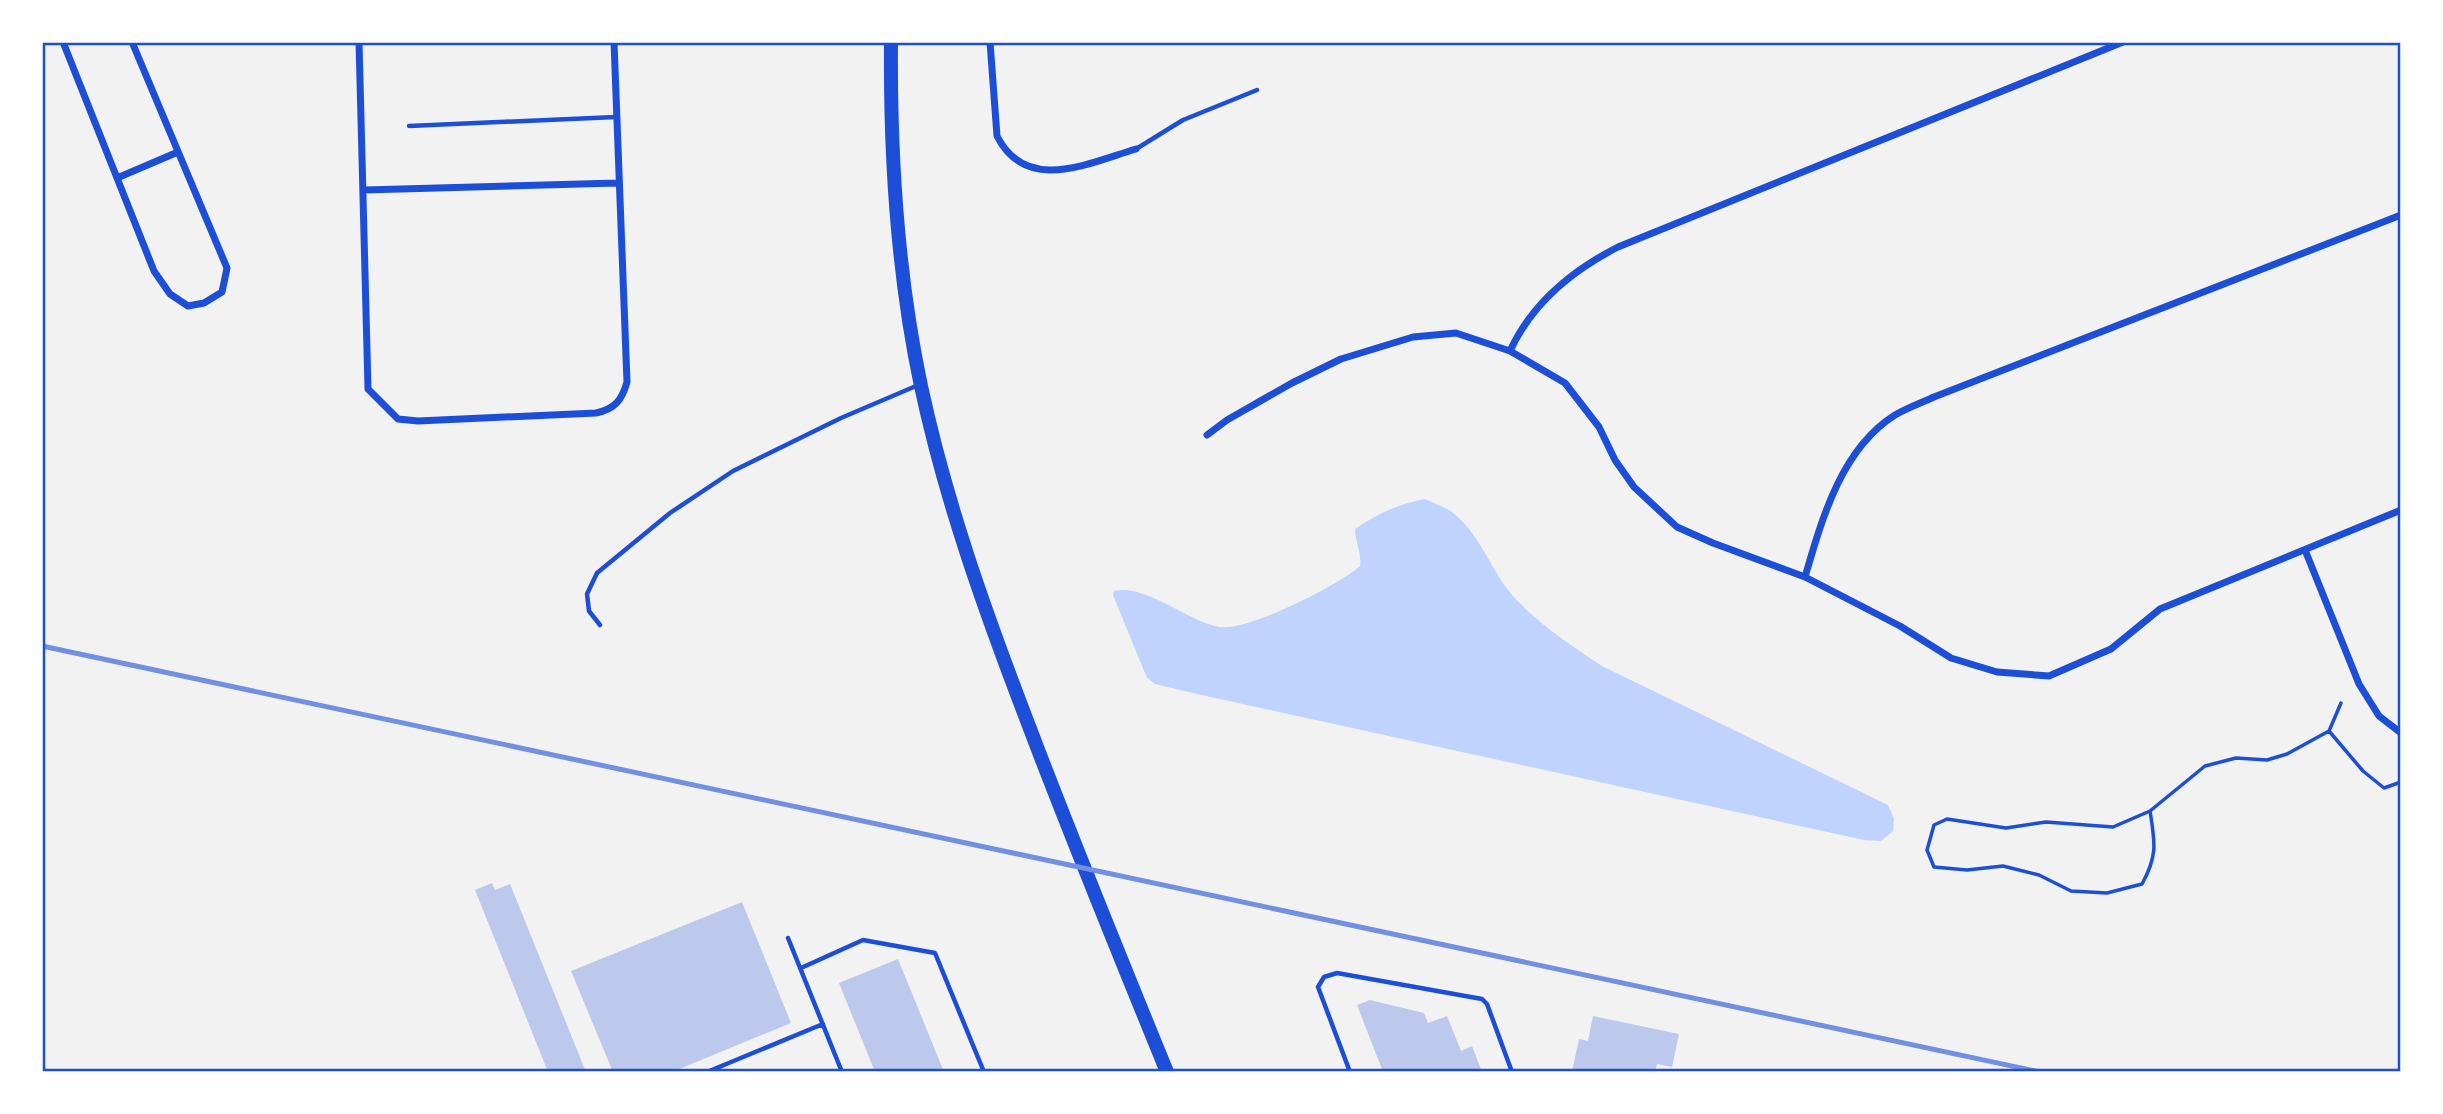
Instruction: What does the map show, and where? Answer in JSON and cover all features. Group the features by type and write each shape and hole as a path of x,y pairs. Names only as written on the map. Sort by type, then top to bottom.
{"main road":[{"path":"891,42 891,105 898,238 920,384 950,506 993,632 1083,867 1167,1072"}],"street":[{"path":"63,42 154,271 170,294 188,306 204,303 222,292 227,268 132,42"},
{"path":"359,42 368,389 398,419 418,421 596,413 609,411 622,398 627,382 617,183 614,42"},
{"path":"990,42 997,136 1004,150 1018,164 1046,171 1058,170 1136,149"},
{"path":"1510,351 1531,318 1561,284 1581,266 1618,247 2123,42"},
{"path":"117,178 178,152"},
{"path":"364,190 617,183"},
{"path":"1805,577 1823,518 1856,450 1894,416 1934,397 2401,215"},
{"path":"1207,435 1227,420 1292,383 1373,347 1413,337 1456,333 1510,351 1565,383 1599,426 1615,460 1634,487 1677,527 1713,544 1805,577 1900,626 1951,658 1997,672 2049,676 2111,649 2160,610 2401,510"},
{"path":"2305,550 2359,684 2379,716 2401,733"}],"lane":[{"path":"1136,149 1183,120 1257,90"},
{"path":"409,126 615,117"},
{"path":"600,625 589,611 587,594 597,573 670,513 733,471 841,418 920,384"},
{"path":"788,938 842,1072"},
{"path":"801,968 863,940 936,953 984,1072"},
{"path":"1350,1072 1318,986 1324,977 1337,973 1482,999 1487,1004 1512,1072"},
{"path":"707,1072 823,1024"}],"path":[{"path":"2150,811 2155,845 2154,862 2142,884 2107,893 2071,891 2039,875 2003,866 1967,870 1934,867 1927,850 1934,825 1947,819 2006,828 2046,822 2113,827 2150,811 2205,766 2236,758 2267,760 2287,754 2329,732 2341,704"},
{"path":"2329,732 2363,771 2384,788 2401,782"}],"water":[{"path":"1425,499 1449,510 1459,518 1513,596 1533,616 1567,642 1602,666 1888,805 1894,819 1893,831 1881,841 1864,840 1197,694 1155,684 1147,678 1113,595 1114,591 1139,593 1219,627 1250,622 1292,606 1349,574 1360,566 1355,529 1388,510"}],"building":[{"path":"492,883 495,890 510,884 586,1072 548,1072 475,890"},
{"path":"742,902 791,1023 672,1072 613,1072 571,971"},
{"path":"898,959 944,1072 875,1072 839,983"},
{"path":"1370,1000 1424,1013 1428,1023 1447,1016 1461,1051 1472,1046 1482,1072 1383,1072 1357,1005"},
{"path":"1593,1016 1679,1034 1672,1067 1657,1064 1655,1072 1572,1072 1579,1039 1588,1041"}],"railway":[{"path":"42,646 2040,1072"}]}
